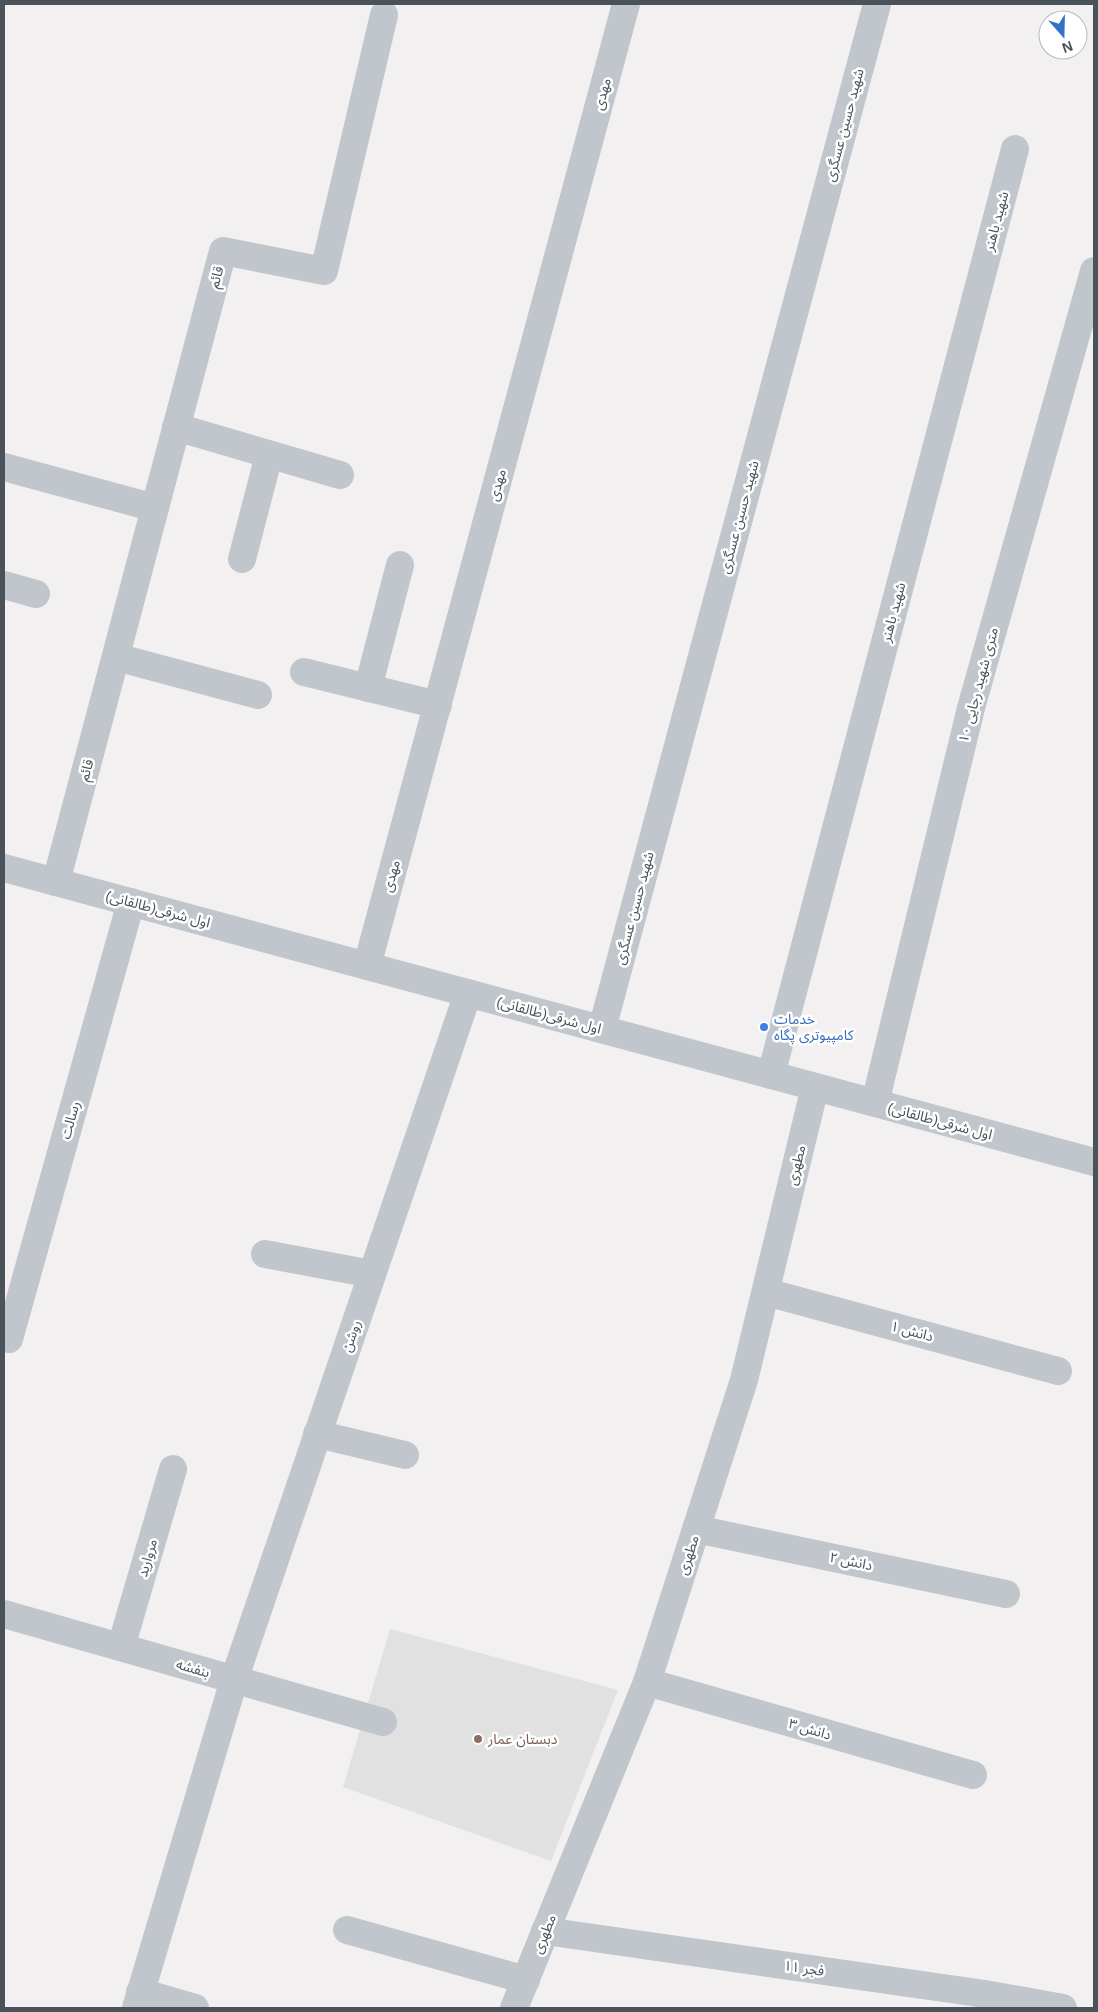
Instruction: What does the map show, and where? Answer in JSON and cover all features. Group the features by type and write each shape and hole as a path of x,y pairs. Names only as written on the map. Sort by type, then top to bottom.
{"street":[{"name":"مهدی","path":"367,966 626,4"},
{"name":"شهید حسین عسگری","path":"602,1030 877,4"},
{"name":"قائم","path":"56,882 223,250 324,271 384,15"},
{"name":"شهید باهنر","path":"771,1075 1015,149"},
{"name":"۱۰ متری شهید رجایی","path":"874,1103 970,708 1094,270"},
{"path":"176,427 340,475"},
{"path":"242,559 269,455"},
{"path":"4,467 155,508"},
{"path":"368,688 400,565"},
{"path":"4,585 36,594"},
{"path":"116,657 258,695"},
{"path":"304,672 438,705"},
{"name":"اول شرقی(طالقانی)","path":"4,868 1094,1162"},
{"name":"رسالت","path":"9,1339 131,902"},
{"name":"روشن","path":"234,1680 468,993"},
{"name":"مطهری","path":"514,2008 647,1682 744,1380 815,1087"},
{"path":"265,1254 372,1274"},
{"name":"دانش ۱","path":"766,1292 1058,1371"},
{"path":"318,1434 405,1455"},
{"name":"مروارید","path":"121,1647 173,1469"},
{"name":"دانش ۲","path":"696,1528 1006,1594"},
{"name":"بنفشه","path":"4,1614 383,1722"},
{"path":"195,2008 138,2000 234,1680"},
{"name":"دانش ۳","path":"647,1682 973,1775"},
{"path":"347,1930 526,1980"},
{"name":"فجر ۱۱","path":"545,1931 985,1994 1063,2008"}],"shaded area":[{"name":"دبستان عمار","path":"390,1629 618,1690 551,1861 343,1787"}],"place":[{"name":"خدمات کامپیوتری پگاه","path":"764,1027"},
{"name":"دبستان عمار","path":"478,1739"}]}
